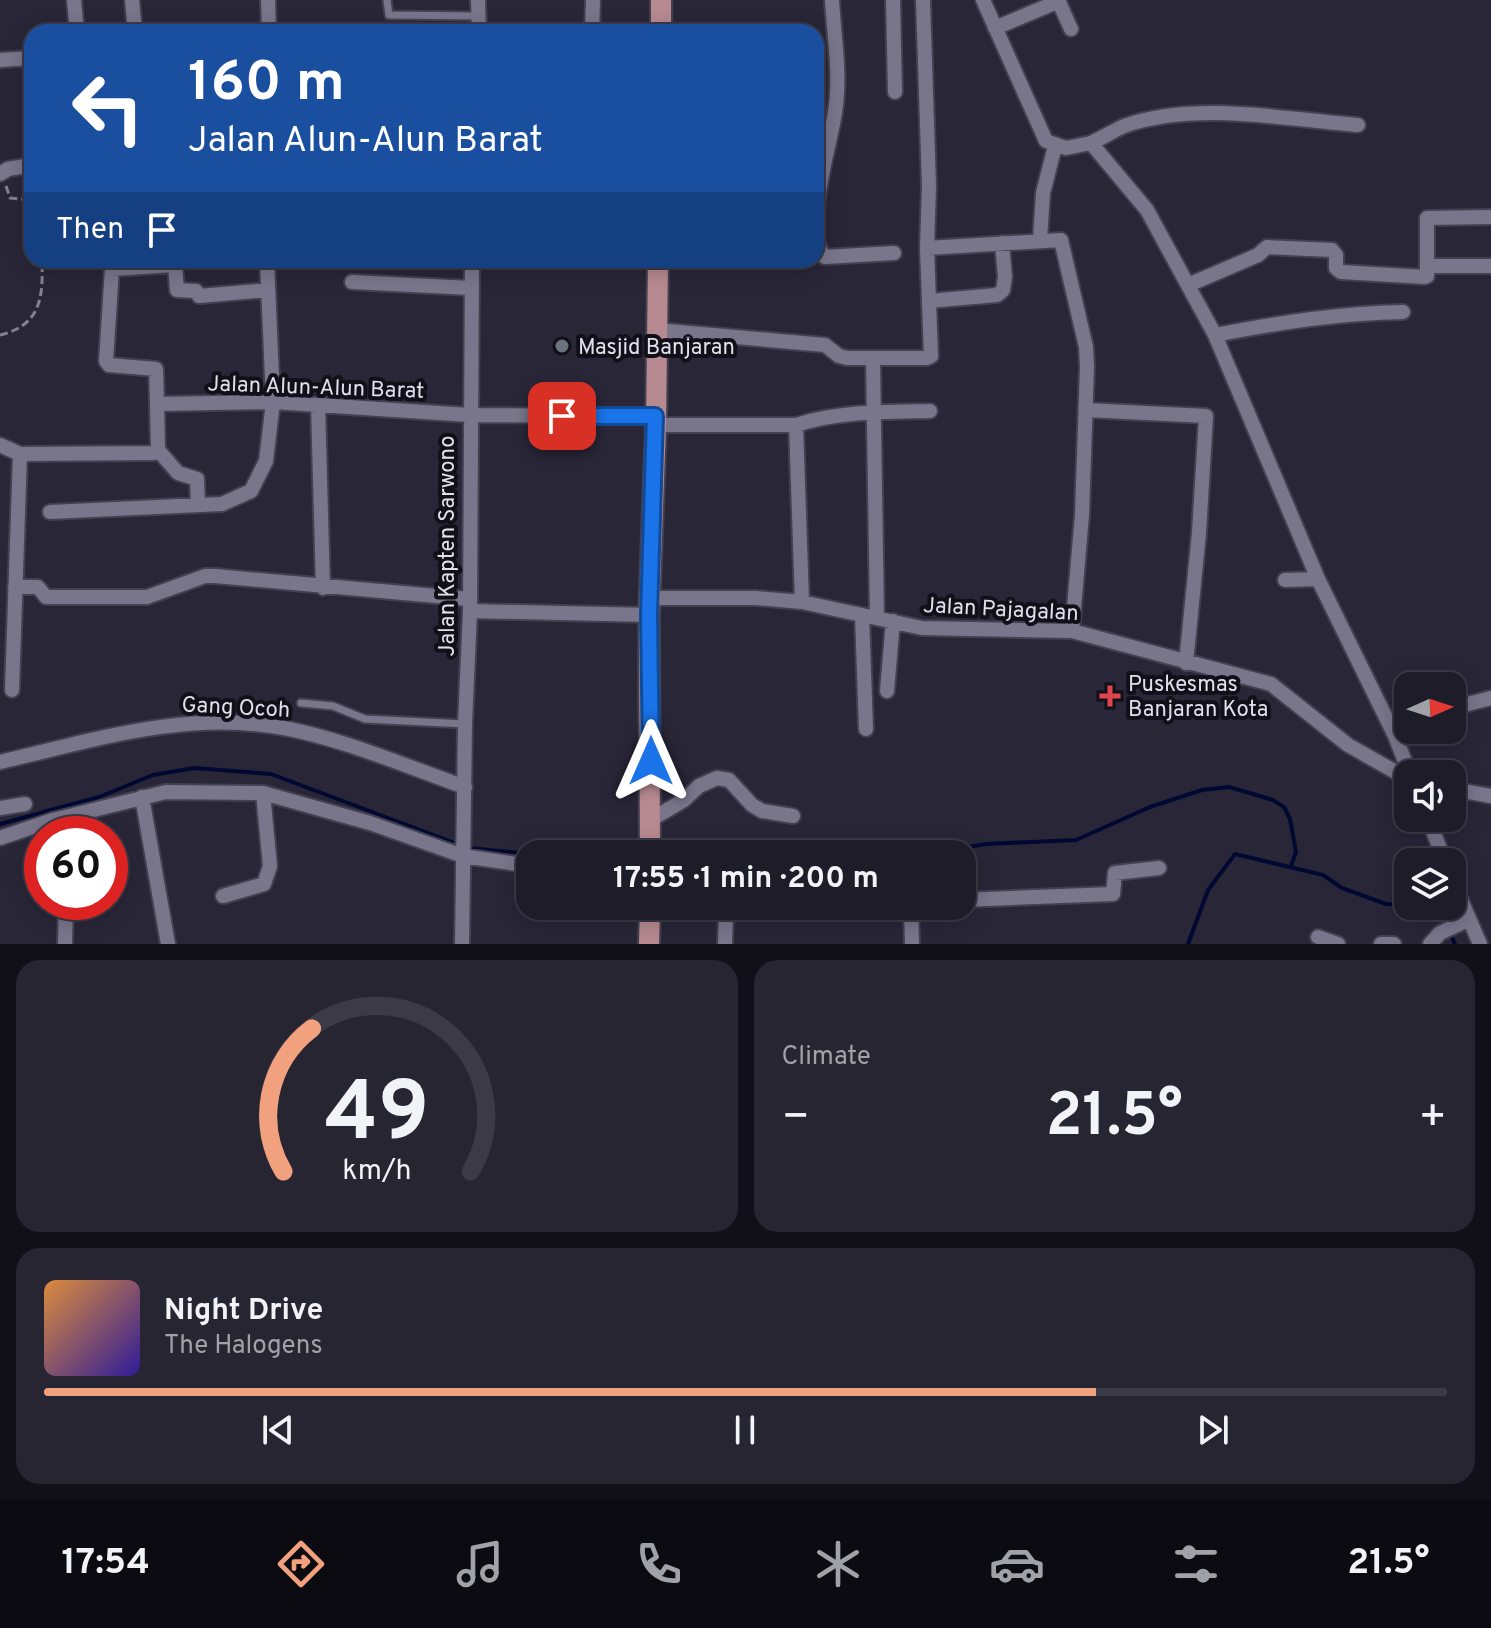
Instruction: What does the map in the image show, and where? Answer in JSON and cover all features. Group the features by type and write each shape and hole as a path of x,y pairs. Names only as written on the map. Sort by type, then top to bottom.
{"main road":[{"path":"661,0 661,24"},
{"path":"650,840 650,606 658,268"},
{"path":"649,944 650,920"}],"street":[{"path":"74,0 76,24"},
{"path":"132,0 134,24"},
{"path":"268,0 269,24"},
{"path":"478,0 479,24"},
{"path":"592,24 593,0"},
{"path":"824,164 836,110 832,0"},
{"path":"893,0 895,92"},
{"path":"657,330 825,345 843,358 930,357 923,0"},
{"path":"983,0 1040,134 1055,146 1066,148 1091,143 1122,127 1176,115 1219,114 1358,125"},
{"path":"995,28 1058,1 1071,29"},
{"path":"0,60 24,58"},
{"path":"1091,143 1147,210 1215,335 1318,579 1394,734"},
{"path":"1040,240 1043,193 1055,146"},
{"path":"2,172 24,167"},
{"path":"1188,285 1258,255 1267,247 1332,250 1336,255 1336,268 1341,272 1425,277 1427,218 1491,217"},
{"path":"927,248 1059,239 1062,243 1086,347 1082,515 1072,631"},
{"path":"929,301 997,295 1003,290 1005,277 1002,243"},
{"path":"824,255 894,253"},
{"path":"1427,266 1491,266"},
{"path":"115,268 110,275 106,361 109,365 156,369 158,450 178,473 197,479 198,505"},
{"path":"176,268 179,291 196,291 200,296 268,290"},
{"path":"50,512 222,504 251,491 266,461 273,402 267,268"},
{"name":"Jalan Kapten Sarwono","path":"462,944 470,605 472,268"},
{"path":"352,282 471,288"},
{"path":"1215,335 1288,322 1403,312"},
{"path":"873,359 877,618"},
{"name":"Jalan Alun-Alun Barat","path":"157,404 273,402 469,415 796,425 814,419 930,411"},
{"path":"318,405 323,588"},
{"path":"1086,410 1201,414 1206,417 1198,548 1186,663"},
{"path":"796,425 802,602"},
{"path":"0,445 20,454 154,453 158,450"},
{"path":"12,690 10,582 20,454"},
{"path":"10,582 38,587 46,597 147,597 205,576 215,576 470,605"},
{"path":"1285,580 1318,579"},
{"name":"Jalan Pajagalan","path":"470,605 650,606 756,598 802,602 922,628 1072,631 1271,684 1348,745 1394,769"},
{"path":"862,615 866,729"},
{"path":"887,691 893,621"},
{"path":"1466,704 1491,698"},
{"name":"Gang Ocoh","path":"0,762 152,726 219,722 284,728 317,736 465,787"},
{"path":"651,826 699,786 717,778 729,780 752,805 762,811 793,816"},
{"path":"86,816 142,797 178,792 263,793 294,804 464,845 516,862"},
{"path":"1466,792 1491,796"},
{"path":"223,896 264,884 268,878 270,866 263,793"},
{"path":"142,797 168,944"},
{"path":"0,808 25,804"},
{"path":"0,838 24,833"},
{"path":"976,899 1113,894 1115,873 1159,868"},
{"path":"65,944 66,920"},
{"path":"725,944 726,920"},
{"path":"911,920 912,944"},
{"path":"1435,939 1463,922 1480,944"},
{"path":"1318,937 1338,944"},
{"path":"1381,944 1394,944"}],"lane":[{"path":"387,0 389,15 479,16"},
{"path":"301,703 333,706 365,719 465,724"}],"path":[{"path":"2,172 10,198 24,199"},
{"path":"0,335 31,319 35,313 43,286 42,268"}],"waterway":[{"path":"0,824 99,797 153,775 194,768 271,774 460,845"},
{"path":"976,846 1076,840 1150,807 1202,790 1229,787 1273,800 1284,807 1290,819 1296,852 1291,866"},
{"path":"468,848 516,853"},
{"path":"1188,944 1208,890 1235,854 1323,875 1342,888 1394,904"},
{"path":"1444,920 1455,944"}],"place":[{"name":"Masjid Banjaran","path":"562,346"},
{"name":"Puskesmas Banjaran Kota","path":"1110,696"}],"route":[{"path":"562,416 655,416 649,615 651,761"}]}
